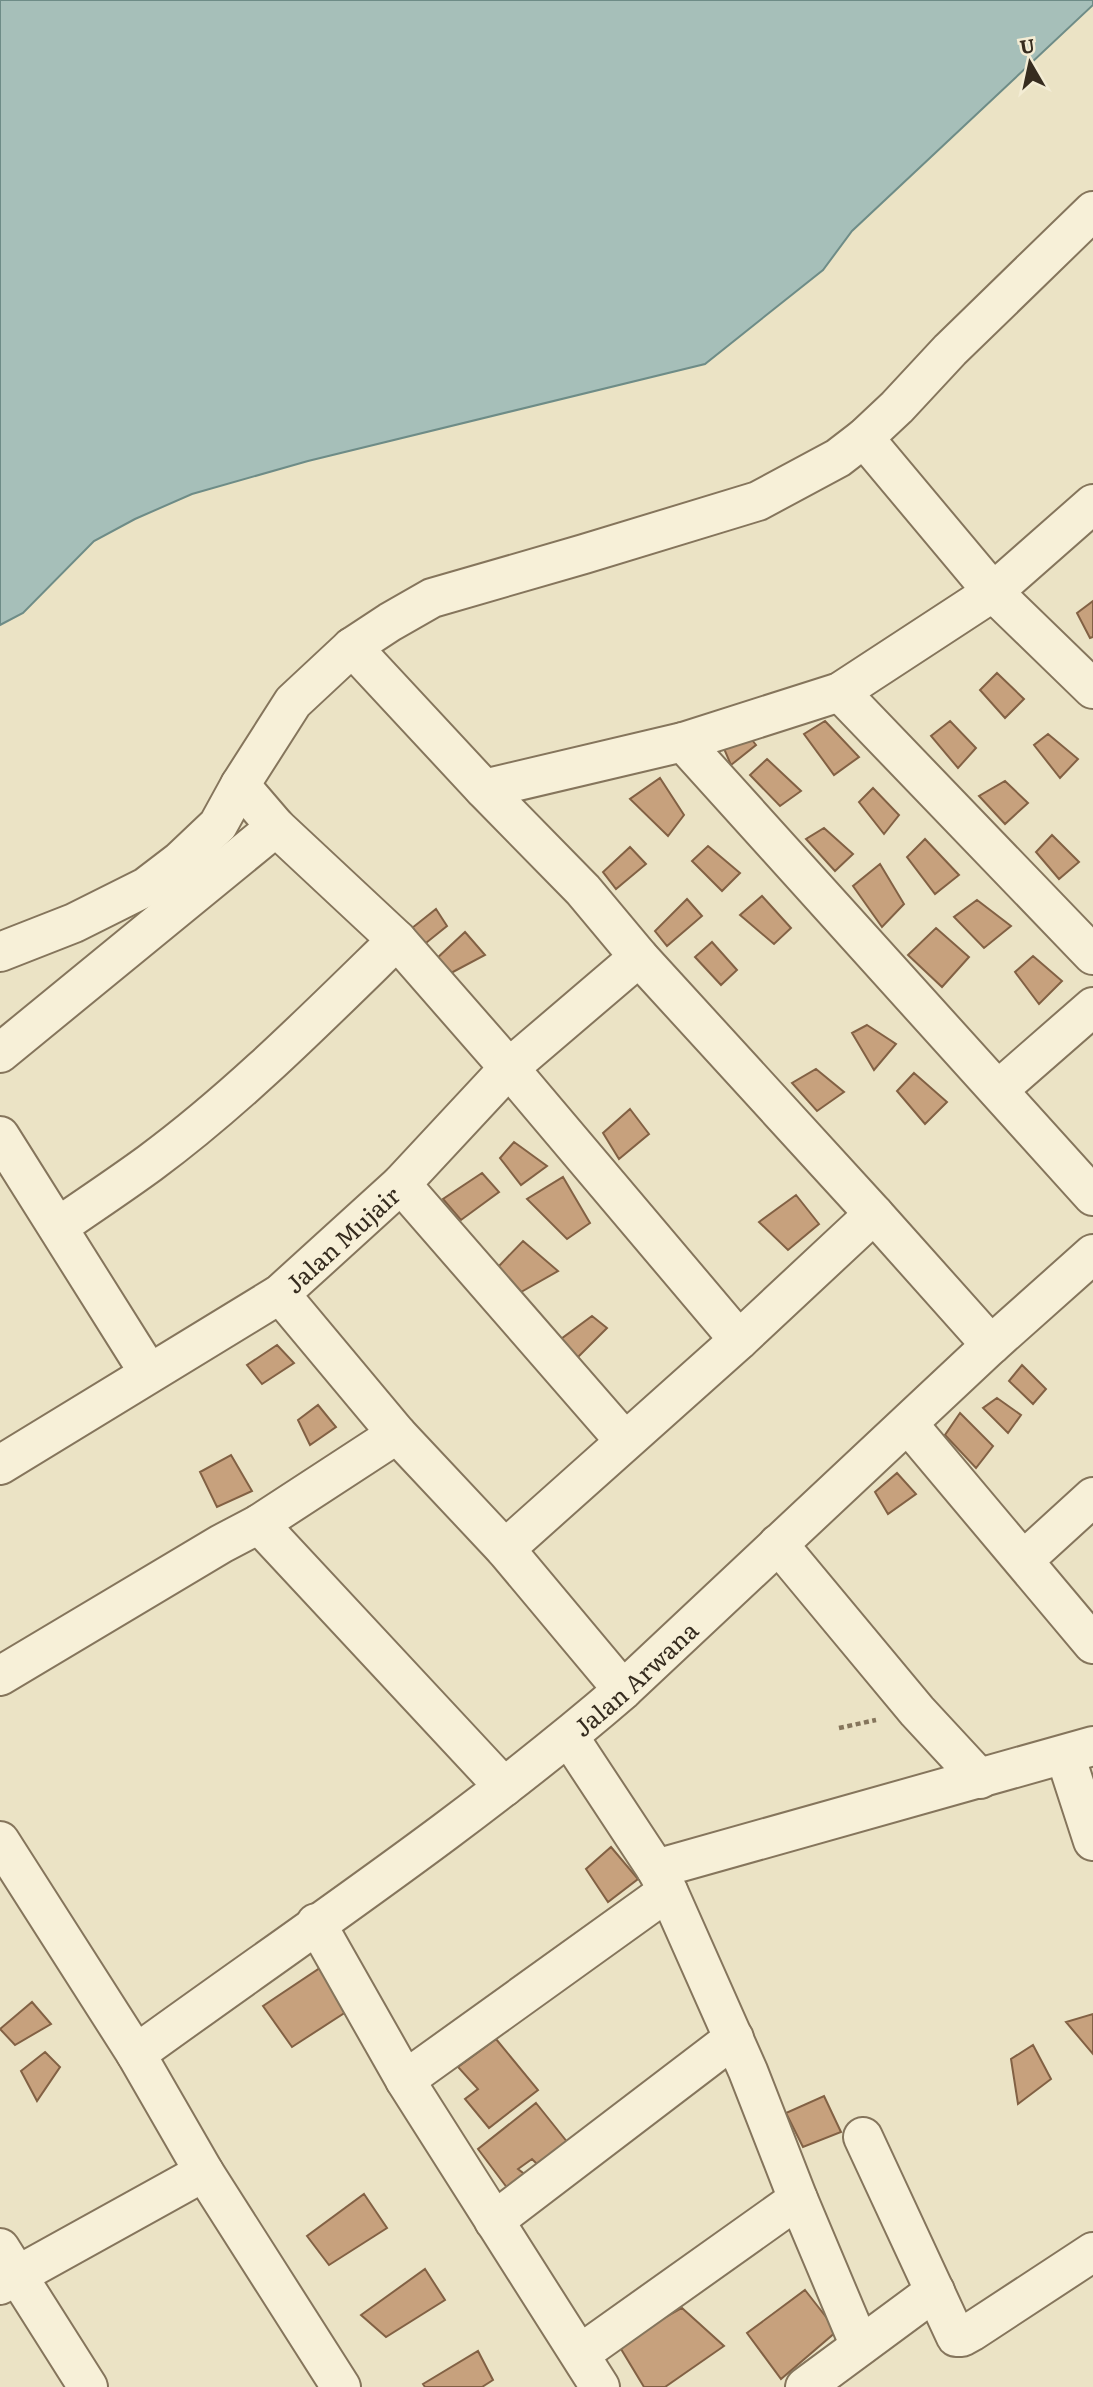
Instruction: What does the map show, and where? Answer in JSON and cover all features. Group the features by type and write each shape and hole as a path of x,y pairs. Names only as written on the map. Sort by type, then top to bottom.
{"street":[{"path":"0,952 74,923 146,887 180,861 218,825 293,702 352,648 432,598 758,500 838,458 897,407 950,350 1093,211"},
{"path":"864,438 993,592 1093,689"},
{"path":"484,789 683,742 840,692 993,592 1093,504"},
{"path":"352,648 583,890 639,957 991,1345"},
{"path":"840,692 1093,955"},
{"path":"683,742 1093,1196"},
{"path":"240,785 276,827 397,940 739,1340"},
{"path":"0,1053 276,827"},
{"path":"58,1227 151,1161 212,1111 397,940"},
{"name":"Jalan Mujair","path":"4,1454 149,1373 280,1294 401,1184 509,1068 639,957"},
{"path":"998,1090 1093,1007"},
{"path":"0,1136 149,1373"},
{"path":"401,1184 624,1440"},
{"path":"505,1549 739,1340 874,1214"},
{"name":"Jalan Arwana","path":"136,2054 569,1737 623,1690 991,1345 1093,1254"},
{"path":"280,1294 397,1434 505,1549 623,1690"},
{"path":"908,1424 1093,1644"},
{"path":"0,1676 259,1524 397,1434"},
{"path":"1024,1560 1093,1497"},
{"path":"259,1524 504,1787"},
{"path":"778,1544 917,1711 980,1779"},
{"path":"569,1737 662,1880 734,2038 797,2199 860,2346"},
{"path":"405,2080 662,1880 980,1779 1079,1751 1093,1841"},
{"path":"0,1842 136,2054 204,2172 341,2387"},
{"path":"316,1923 405,2080 600,2387"},
{"path":"494,2221 734,2038"},
{"path":"863,2137 955,2335 962,2337 1093,2252"},
{"path":"88,2387 6,2269 204,2172"},
{"path":"580,2354 797,2199"},
{"path":"804,2387 935,2291"}],"water":[{"path":"0,0 1093,0 1093,5 852,231 823,270 705,364 308,461 192,494 135,519 94,541 23,613 0,625"}],"building":[{"path":"1093,601 1093,637 1090,638 1077,613"},
{"path":"997,673 1024,699 1005,718 980,690"},
{"path":"825,721 859,757 834,775 804,734"},
{"path":"950,721 976,748 958,768 931,736"},
{"path":"745,731 756,745 731,765 722,744"},
{"path":"1048,734 1078,759 1060,778 1034,745"},
{"path":"767,759 801,791 780,806 750,775"},
{"path":"660,778 684,815 668,836 630,799"},
{"path":"1005,781 1028,803 1005,824 979,796"},
{"path":"873,788 899,815 884,834 859,802"},
{"path":"824,828 853,854 835,871 806,839"},
{"path":"1052,835 1079,862 1059,879 1036,852"},
{"path":"925,839 959,875 935,894 907,857"},
{"path":"708,846 740,873 722,891 692,861"},
{"path":"630,847 646,864 616,889 603,872"},
{"path":"880,864 904,904 882,927 853,886"},
{"path":"762,896 791,928 774,944 740,915"},
{"path":"687,899 702,916 667,946 655,931"},
{"path":"977,900 1011,926 984,948 954,917"},
{"path":"436,909 447,926 421,947 407,932"},
{"path":"936,928 969,957 942,987 908,955"},
{"path":"465,932 485,955 451,973 434,961"},
{"path":"712,942 737,970 721,985 695,957"},
{"path":"1033,956 1062,981 1039,1004 1015,972"},
{"path":"867,1025 896,1044 874,1070 852,1033"},
{"path":"816,1069 844,1092 817,1111 792,1083"},
{"path":"914,1073 947,1102 925,1124 897,1091"},
{"path":"630,1109 649,1134 619,1159 603,1133"},
{"path":"514,1142 547,1166 521,1185 500,1158"},
{"path":"482,1173 499,1192 461,1220 443,1199"},
{"path":"563,1177 590,1223 567,1239 527,1199"},
{"path":"796,1195 819,1224 788,1250 759,1222"},
{"path":"523,1241 558,1271 521,1292 498,1267"},
{"path":"592,1316 607,1328 577,1358 561,1339"},
{"path":"277,1345 294,1363 262,1384 247,1365"},
{"path":"1022,1365 1046,1389 1033,1404 1009,1381"},
{"path":"997,1398 1021,1415 1008,1433 983,1408"},
{"path":"318,1405 336,1427 310,1445 298,1420"},
{"path":"960,1413 993,1446 976,1468 945,1435"},
{"path":"231,1455 252,1491 217,1507 200,1472"},
{"path":"897,1473 916,1494 888,1514 875,1492"},
{"path":"611,1847 638,1879 608,1902 586,1869"},
{"path":"320,1968 349,2010 292,2047 263,2006"},
{"path":"32,2002 51,2024 15,2045 0,2029"},
{"path":"1093,2014 1093,2054 1066,2022"},
{"path":"496,2039 538,2090 489,2128 465,2099 478,2089 458,2067"},
{"path":"1033,2045 1051,2079 1018,2104 1011,2059"},
{"path":"45,2052 60,2067 37,2101 21,2071"},
{"path":"824,2096 841,2132 803,2147 786,2113"},
{"path":"536,2103 572,2148 543,2170 532,2159 518,2169 527,2176 508,2189 478,2149"},
{"path":"364,2194 387,2228 329,2265 307,2236"},
{"path":"425,2269 445,2300 386,2337 361,2315"},
{"path":"805,2290 837,2331 781,2379 747,2333"},
{"path":"682,2308 724,2346 665,2387 644,2387 618,2344"},
{"path":"478,2351 493,2380 482,2387 425,2387 423,2384"}]}
